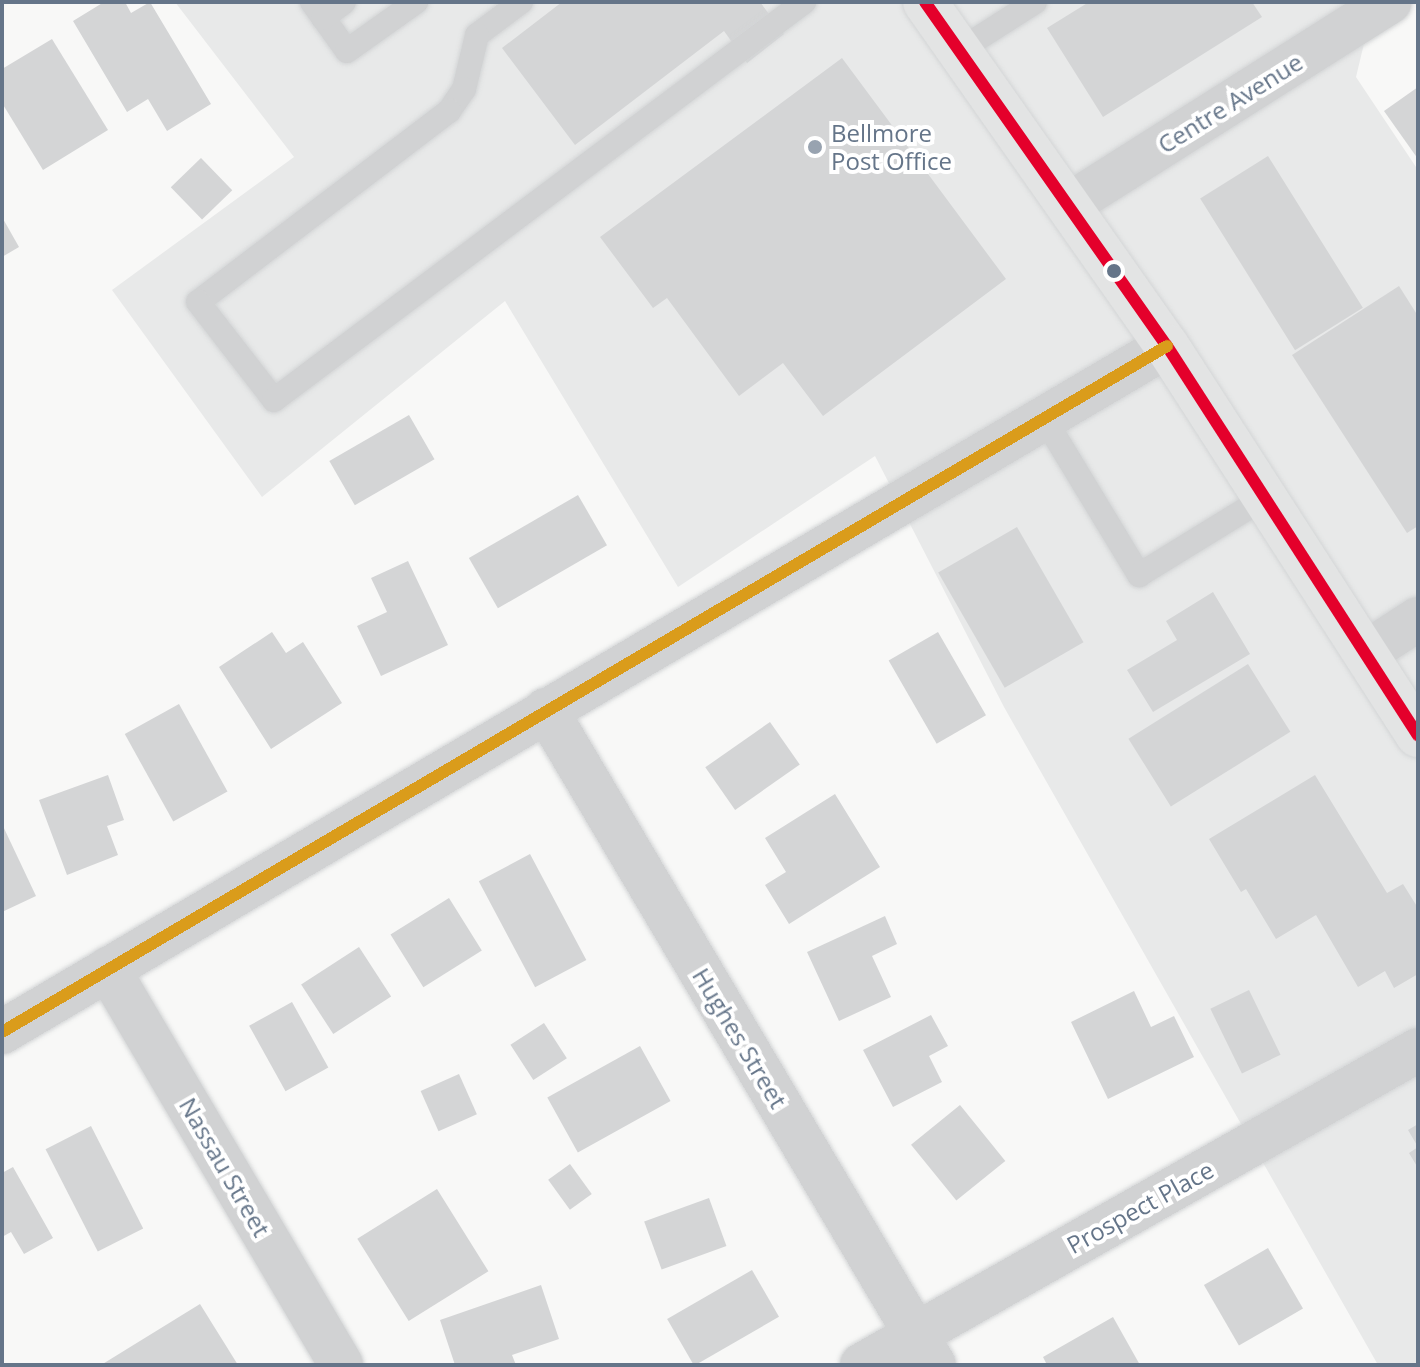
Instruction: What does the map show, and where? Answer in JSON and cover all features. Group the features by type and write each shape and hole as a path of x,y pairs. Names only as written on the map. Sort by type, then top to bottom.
{"main road":[{"path":"925,2 1167,346 1418,735"}],"street":[{"name":"Centre Avenue","path":"1070,204 1365,9"},
{"path":"2,1032 1167,346"},
{"path":"1367,652 1418,619"},
{"name":"Hughes Street","path":"546,710 924,1349"},
{"name":"Nassau Street","path":"108,969 341,1365"},
{"name":"Prospect Place","path":"862,1365 924,1349 1418,1050"}],"lane":[{"path":"344,2 318,10 347,51 416,2"},
{"path":"521,2 477,35 464,89 449,111 198,302 274,400 804,2"},
{"path":"960,50 1035,2"},
{"path":"1044,418 1139,575 1266,497"}],"shaded area":[{"path":"175,2 1374,2 1356,77 1418,170 1418,1365 1378,1365 1004,707 875,456 678,587 505,301 262,497 112,290 294,157"}],"building":[{"path":"104,2 125,2 131,13 150,2 211,104 167,131 148,99 127,112 73,21"},
{"path":"562,2 760,2 784,34 747,63 724,31 575,145 502,48"},
{"path":"1089,2 1252,2 1262,17 1103,117 1047,28"},
{"path":"52,39 108,130 43,170 2,103 2,69"},
{"name":"Bellmore Post Office","path":"842,58 1006,279 823,416 783,363 739,396 667,298 653,308 600,237"},
{"path":"1418,87 1418,159 1384,111"},
{"path":"1268,156 1363,308 1295,350 1200,198"},
{"path":"201,158 232,190 202,220 171,187"},
{"path":"2,217 19,247 2,257"},
{"path":"1399,286 1418,316 1418,526 1407,533 1292,355"},
{"path":"409,415 435,459 355,505 329,461"},
{"path":"578,495 607,545 498,608 469,558"},
{"path":"1017,527 1084,642 1005,688 938,572"},
{"path":"408,561 448,645 381,676 357,626 387,612 371,578"},
{"path":"1213,592 1250,654 1153,712 1127,670 1177,640 1166,621"},
{"path":"272,632 286,653 303,642 342,703 271,749 219,667"},
{"path":"938,632 986,715 937,744 889,660"},
{"path":"1248,664 1290,732 1171,807 1128,739"},
{"path":"179,704 227,791 173,822 125,734"},
{"path":"770,722 800,765 735,810 705,767"},
{"path":"108,775 124,820 107,826 118,855 67,875 39,800"},
{"path":"1315,775 1387,893 1403,884 1418,908 1418,974 1394,988 1385,971 1358,987 1316,915 1276,939 1246,889 1241,892 1209,839"},
{"path":"835,794 880,867 789,924 765,885 786,872 765,838"},
{"path":"2,824 36,896 2,912"},
{"path":"530,854 586,960 535,987 479,881"},
{"path":"449,898 482,951 423,987 390,935"},
{"path":"885,916 897,944 872,956 891,997 839,1021 807,952"},
{"path":"359,947 391,996 333,1034 301,985"},
{"path":"1249,990 1281,1055 1242,1074 1210,1009"},
{"path":"1134,991 1151,1027 1174,1016 1194,1057 1108,1099 1071,1022"},
{"path":"292,1002 328,1068 286,1091 249,1026"},
{"path":"931,1015 948,1046 929,1056 942,1082 893,1107 863,1050"},
{"path":"544,1023 567,1058 533,1080 510,1045"},
{"path":"640,1046 671,1101 578,1152 547,1097"},
{"path":"459,1074 477,1114 439,1131 421,1091"},
{"path":"960,1105 1005,1161 956,1201 911,1145"},
{"path":"1418,1124 1418,1147 1408,1130"},
{"path":"91,1126 143,1228 98,1252 46,1149"},
{"path":"1418,1147 1418,1168 1409,1153"},
{"path":"570,1164 592,1194 570,1210 548,1180"},
{"path":"13,1167 53,1238 24,1254 11,1232 2,1237 2,1173"},
{"path":"437,1189 488,1271 409,1321 357,1239"},
{"path":"709,1198 726,1246 662,1270 644,1222"},
{"path":"1268,1248 1303,1309 1239,1346 1204,1285"},
{"path":"752,1270 779,1317 695,1365 667,1319"},
{"path":"541,1285 559,1339 512,1355 516,1365 455,1365 440,1320"},
{"path":"200,1304 238,1365 101,1365"},
{"path":"1113,1317 1140,1365 1047,1365 1043,1357"}],"transit line":[{"path":"925,2 1167,346 1418,735"},
{"path":"2,1032 1167,346"}],"place":[{"name":"Bellmore Post Office","path":"815,147"}]}
